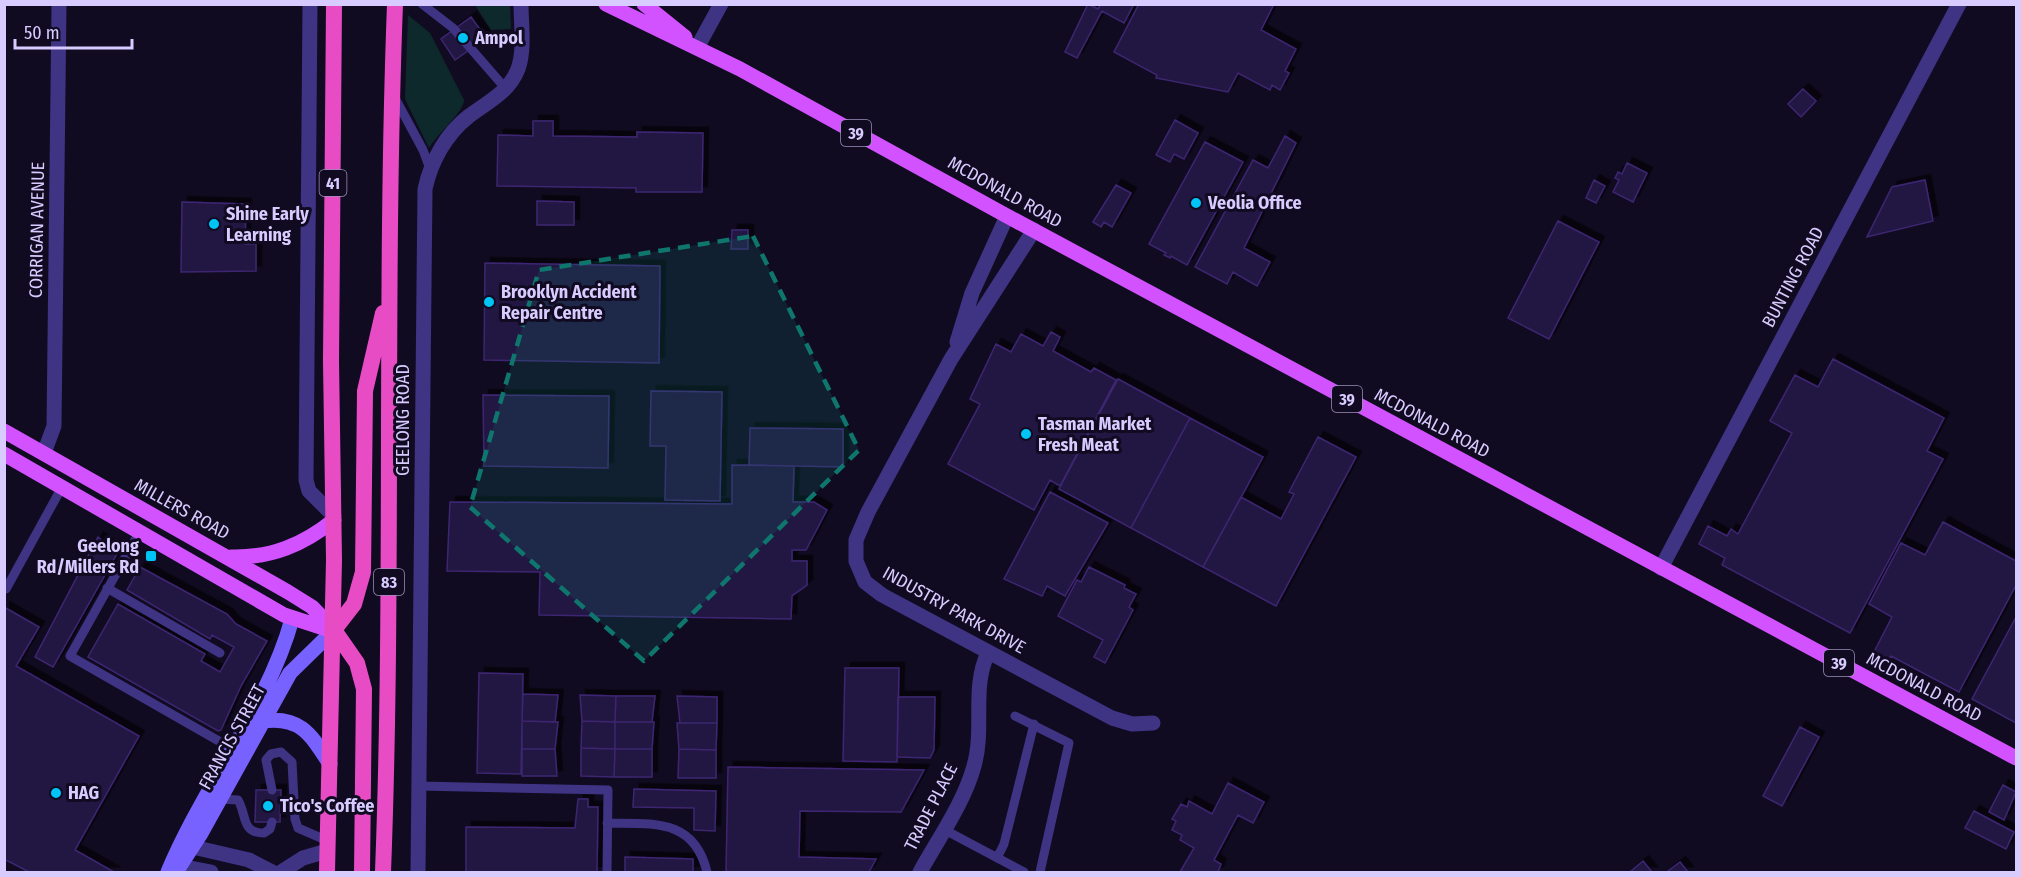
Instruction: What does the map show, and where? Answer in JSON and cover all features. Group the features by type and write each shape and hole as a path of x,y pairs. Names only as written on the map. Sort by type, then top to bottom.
{"highway":[{"name":"41","path":"334,4 331,361 334,518"},
{"name":"GEELONG ROAD","path":"383,873 389,656 388,292 391,91 395,4"},
{"path":"333,630 354,604 362,579 364,391 388,292"},
{"path":"327,873 334,518"},
{"path":"333,630 357,663 365,697 362,873"}],"main road":[{"name":"MCDONALD ROAD","path":"606,4 701,49 2016,758"},
{"name":"MCDONALD ROAD","path":"644,4 701,49"},
{"name":"MILLERS ROAD","path":"4,431 297,597 333,630"},
{"path":"4,454 291,619 333,630"},
{"path":"217,576 228,557 256,557 277,552 309,540 334,518"},
{"path":"175,866 190,822 238,752 281,652 291,619"},
{"name":"FRANCIS STREET","path":"193,847 220,799 238,752 263,721 298,663 333,630"},
{"path":"263,721 282,719 297,724 311,736 330,764"},
{"path":"175,866 193,847"}],"street":[{"name":"CORRIGAN AVENUE","path":"44,453 54,426 59,4"},
{"path":"310,4 306,480 309,491 334,518"},
{"name":"GEELONG ROAD","path":"418,873 424,207 430,171 455,129 506,89 514,76 520,62 521,4"},
{"path":"701,49 721,4"},
{"name":"BUNTING ROAD","path":"1661,568 1959,4"},
{"name":"INDUSTRY PARK DRIVE","path":"951,359 972,293 1007,216"},
{"name":"INDUSTRY PARK DRIVE","path":"1034,230 951,359 868,512 856,540 856,561 865,582 882,595 988,653 1112,718 1132,724 1154,723"},
{"name":"TRADE PLACE","path":"920,873 974,766 979,738 979,677 988,653"},
{"path":"281,873 327,846"},
{"path":"193,847 249,860 272,873"},
{"path":"175,866 212,873"}],"lane":[{"path":"422,4 453,28 506,89"},
{"path":"391,91 423,150 430,171"},
{"path":"6,589 62,487"},
{"path":"140,531 70,656 238,752"},
{"path":"107,588 220,654"},
{"path":"1015,716 1069,743 1040,873"},
{"path":"997,858 1004,844 1034,724"},
{"path":"272,790 266,760 271,754 281,752 292,762 297,826 327,846"},
{"path":"419,786 608,790 607,873"},
{"path":"220,799 238,800 246,826 253,831 264,833 270,829 272,822"},
{"path":"607,823 656,824 674,828 691,839 702,854 706,873"},
{"path":"943,829 1024,873"}],"highlighted area":[{"path":"753,236 859,450 644,661 470,507 539,270"}],"green space":[{"path":"475,5 510,5 511,29 491,30"},
{"path":"408,15 430,33 464,100 460,110 429,148 405,99"}],"building":[{"path":"1088,4 1098,9 1101,4 1134,4 1124,23 1102,11 1077,58 1065,52"},
{"path":"1139,4 1274,4 1261,30 1296,49 1285,71 1289,73 1280,90 1272,85 1270,90 1238,73 1228,92 1156,78 1157,75 1114,52"},
{"name":"Ampol","path":"471,17 486,38 455,60 441,39"},
{"path":"1803,89 1816,101 1801,117 1788,104"},
{"path":"1175,120 1198,133 1184,159 1174,154 1170,162 1156,155"},
{"path":"533,121 553,121 553,136 637,137 637,132 703,133 702,192 636,192 636,188 497,186 498,135 533,136"},
{"path":"1285,136 1296,143 1244,248 1270,262 1257,286 1233,272 1227,284 1195,267 1253,160 1268,168"},
{"name":"Veolia Office","path":"1205,142 1243,162 1187,265 1171,256 1170,258 1164,255 1166,253 1149,244"},
{"path":"1627,163 1647,173 1633,202 1613,192 1619,180 1615,178 1618,172 1622,174"},
{"path":"1594,180 1605,186 1596,203 1586,198"},
{"path":"1925,180 1933,221 1867,237 1892,187"},
{"path":"1116,185 1131,193 1112,227 1104,222 1101,227 1093,222"},
{"path":"537,201 574,202 574,225 537,225"},
{"name":"Shine Early Learning","path":"182,202 246,204 245,244 256,244 256,271 181,272"},
{"path":"1558,221 1599,242 1549,339 1508,318"},
{"path":"732,230 748,230 748,249 731,249"},
{"path":"485,263 660,266 659,363 484,360"},
{"name":"Tasman Market Fresh Meat","path":"1051,332 1060,337 1053,351 1091,372 1094,368 1116,380 1060,486 1050,480 1034,510 948,464 980,404 970,399 996,344 1011,352 1021,334 1043,346"},
{"path":"1833,359 1944,418 1927,451 1943,459 1850,633 1722,565 1725,558 1699,544 1708,526 1727,536 1731,529 1738,534 1792,433 1770,421 1795,375 1818,387"},
{"path":"1118,379 1190,418 1131,528 1059,489"},
{"path":"651,391 722,392 720,501 665,500 666,446 650,446"},
{"path":"483,395 609,396 608,468 484,466"},
{"path":"1190,418 1263,457 1203,567 1131,528"},
{"path":"750,428 843,429 843,467 749,465"},
{"path":"1318,437 1356,457 1276,606 1203,567 1241,497 1281,519 1294,494 1289,492"},
{"path":"732,465 794,466 793,502 814,502 827,510 806,550 792,550 792,561 807,561 807,585 792,596 791,619 539,615 540,572 447,571 450,502 732,504"},
{"path":"1050,492 1108,523 1065,596 1047,586 1042,596 1004,579"},
{"path":"1943,522 2016,561 2016,585 1959,692 1891,656 1888,660 1874,652 1892,617 1869,604 1901,543 1925,555"},
{"path":"98,537 118,552 53,667 35,657"},
{"path":"140,567 227,614 236,624 267,641 241,686 221,730 218,731 88,657 118,604 205,654 201,661 220,672 234,647 212,635 210,639 127,590"},
{"path":"1089,567 1125,585 1124,588 1136,594 1129,607 1133,610 1105,663 1094,657 1103,640 1058,616 1077,580 1081,582"},
{"name":"HAG","path":"4,607 39,627 16,666 139,736 75,850 114,872 29,872 4,859"},
{"path":"2016,617 2016,723 1972,699"},
{"path":"845,668 899,668 897,762 843,761"},
{"path":"479,673 523,674 521,774 477,773"},
{"path":"523,694 558,695 555,722 522,721"},
{"path":"580,695 616,696 615,722 582,721"},
{"path":"616,696 655,696 652,722 615,722"},
{"path":"677,696 717,697 717,723 680,723"},
{"path":"898,697 935,697 934,750 930,758 897,757"},
{"path":"522,721 558,722 555,749 522,749"},
{"path":"582,721 615,722 615,749 581,748"},
{"path":"615,722 654,722 652,749 615,749"},
{"path":"677,723 717,723 716,750 679,749"},
{"path":"1800,727 1819,737 1782,806 1763,796"},
{"path":"581,748 615,749 614,777 581,776"},
{"path":"522,749 555,749 557,776 522,776"},
{"path":"615,749 652,749 652,777 614,777"},
{"path":"679,749 716,750 716,778 678,778"},
{"path":"728,767 924,770 901,812 800,811 799,857 876,859 869,872 726,872"},
{"path":"1228,783 1264,802 1253,823 1238,815 1214,860 1221,864 1218,872 1180,872 1194,848 1180,840 1182,835 1172,830 1176,821 1172,819 1181,804 1187,807 1189,801 1212,814"},
{"path":"2003,785 2016,792 2004,820 1989,812"},
{"path":"634,789 716,791 715,831 694,830 694,808 633,807"},
{"name":"Tico's Coffee","path":"256,790 281,790 280,822 255,822"},
{"path":"578,799 588,799 588,807 598,807 597,872 466,872 466,827 575,828"},
{"path":"1974,811 2014,832 2006,849 1965,828"},
{"path":"625,857 693,859 693,872 625,872"},
{"path":"1643,861 1652,872 1631,871"},
{"path":"1680,862 1688,872 1667,872"}],"place":[{"name":"Ampol","path":"463,38"},
{"name":"Veolia Office","path":"1196,203"},
{"name":"Shine Early Learning","path":"214,224"},
{"name":"Brooklyn Accident Repair Centre","path":"489,302"},
{"name":"Tasman Market Fresh Meat","path":"1026,434"},
{"name":"Geelong Rd/Millers Rd","path":"151,556"},
{"name":"HAG","path":"56,793"},
{"name":"Tico's Coffee","path":"268,806"}]}
